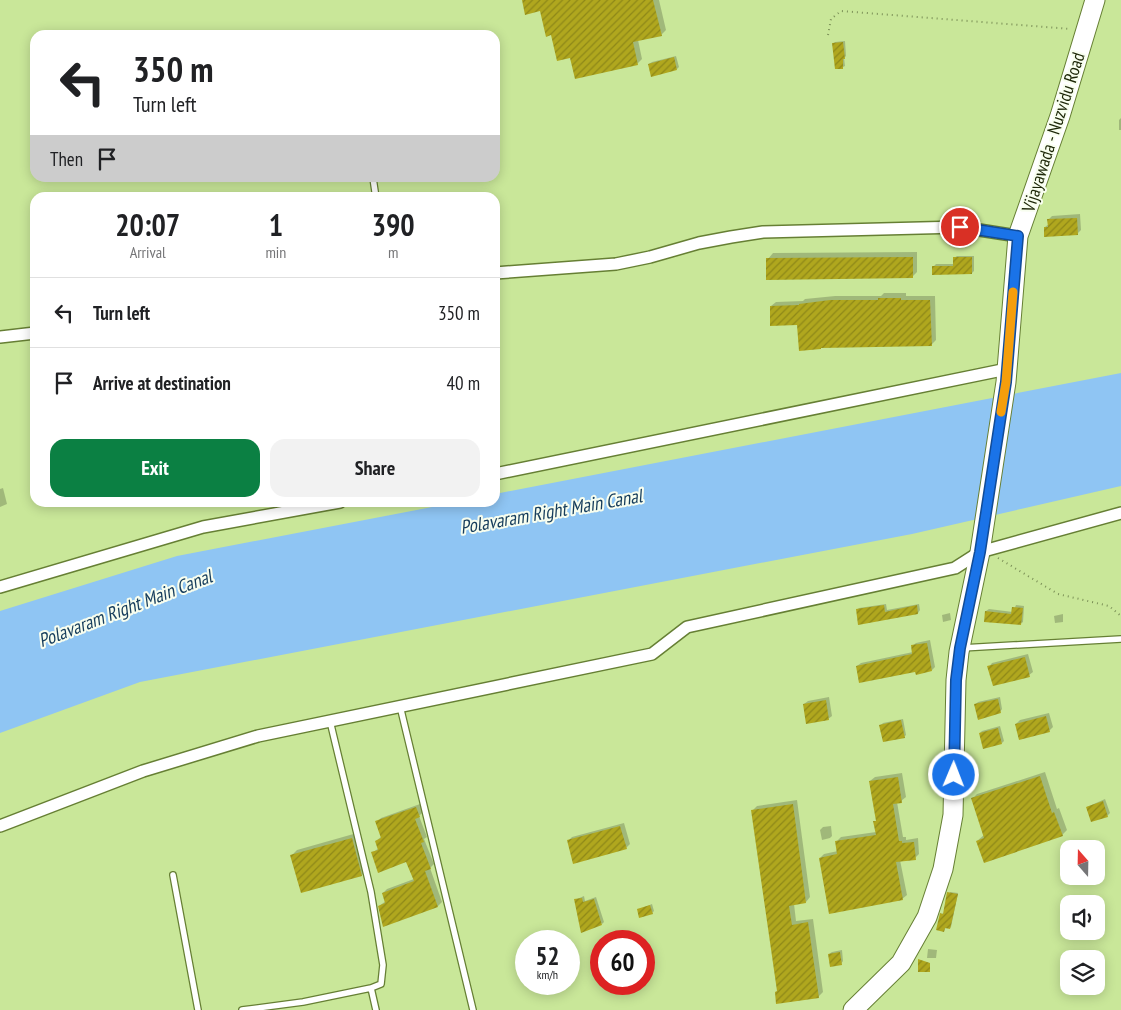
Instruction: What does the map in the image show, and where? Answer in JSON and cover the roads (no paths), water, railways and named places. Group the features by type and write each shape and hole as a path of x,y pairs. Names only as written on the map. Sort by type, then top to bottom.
{"main road":[{"name":"Vijayawada - Nuzvidu Road","path":"853,1010 901,963 928,917 943,869 953,815 954,708 960,648 985,551 1006,375 1018,236 1060,116 1095,0"}],"street":[{"path":"500,273 616,264 650,258 699,243 763,232 960,227 1018,236"},
{"path":"0,336 30,333"},
{"path":"500,473 1006,375"},
{"path":"0,587 203,527 313,507"},
{"path":"0,826 142,771 258,736 652,654 687,627 955,568 985,551 1121,513"}],"lane":[{"path":"960,648 1121,639"},
{"path":"400,706 474,1010"},
{"path":"242,1010 303,1002 370,988 380,984 383,965 371,892 330,721"},
{"path":"173,875 198,1010"},
{"path":"370,988 376,1010"}],"water":[{"name":"Polavaram Right Main Canal","path":"1121,373 1121,486 912,534 140,682 0,733 0,611 177,556 432,507 500,507 500,493"}]}
